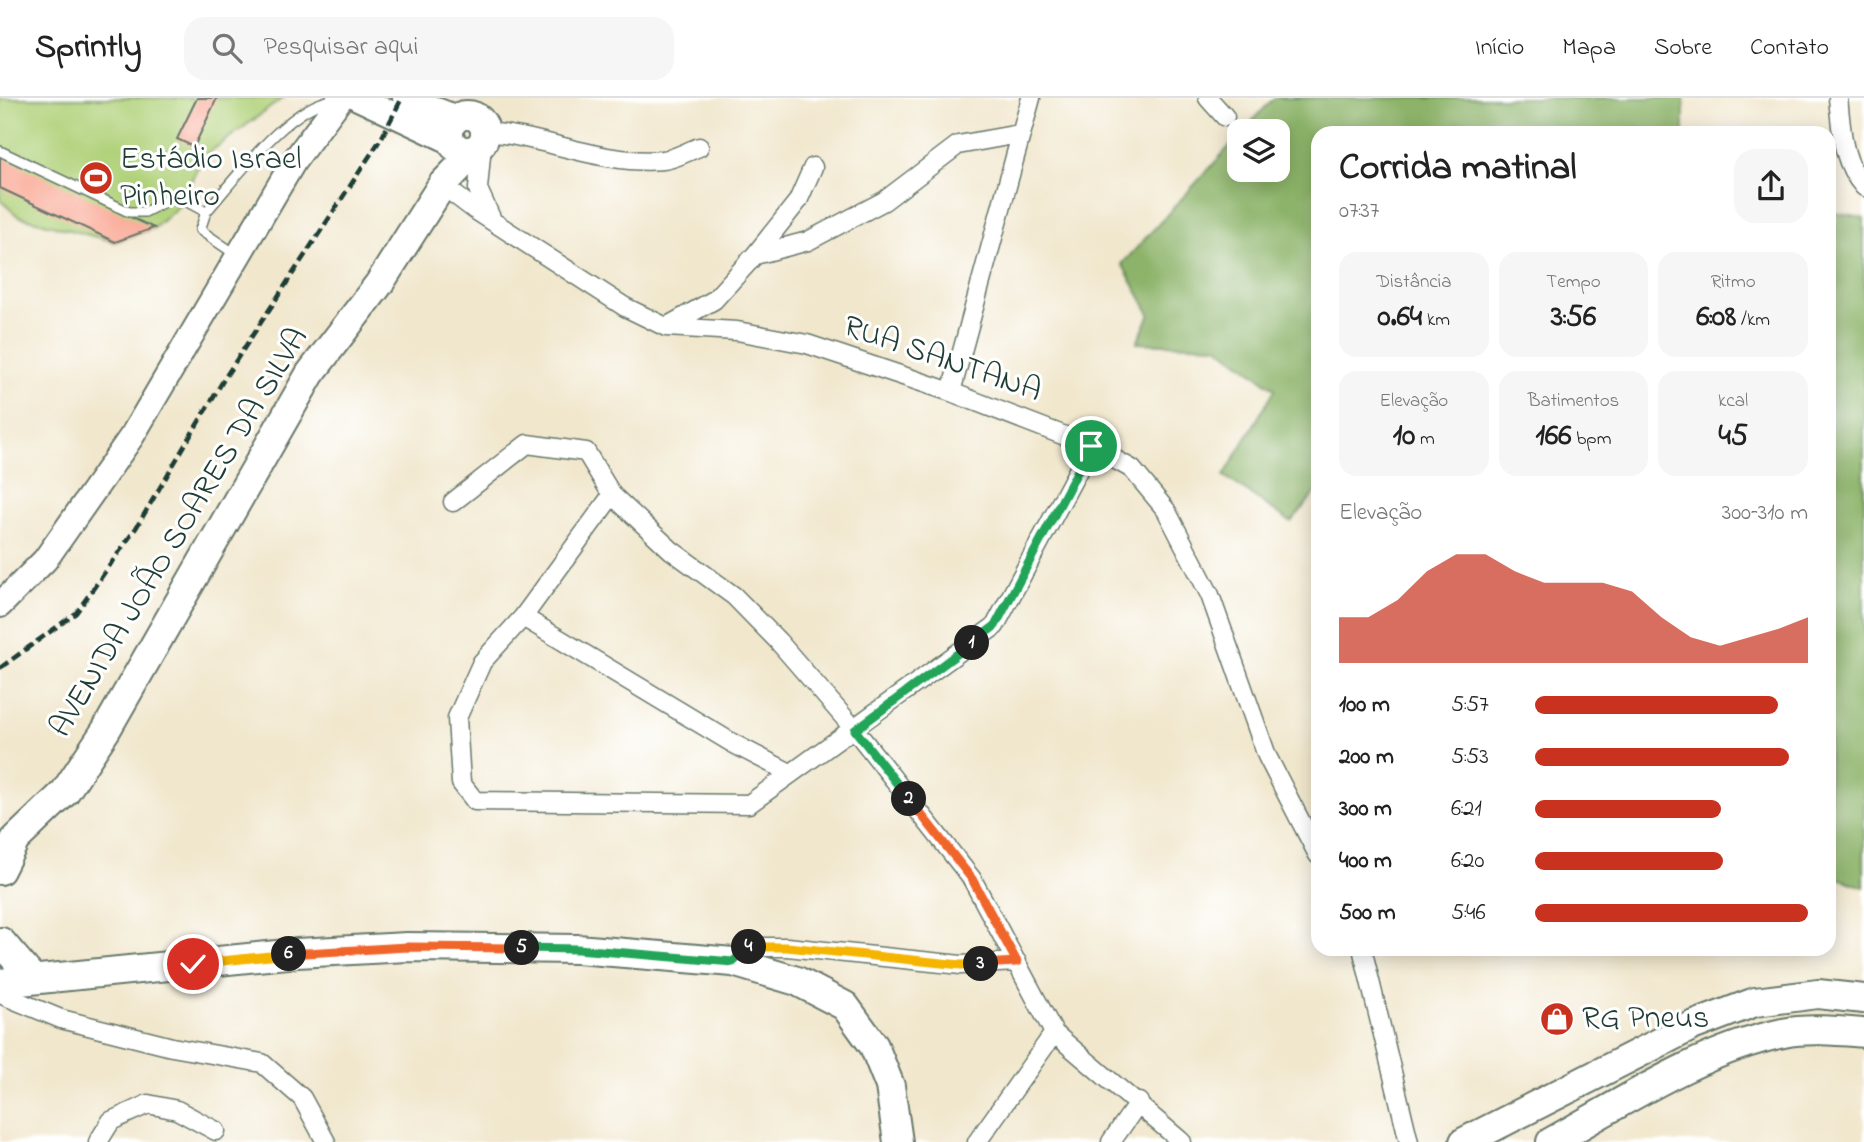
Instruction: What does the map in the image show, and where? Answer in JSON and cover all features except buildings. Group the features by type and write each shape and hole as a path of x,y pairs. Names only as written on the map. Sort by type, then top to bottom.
{"main road":[{"path":"405,98 472,126"},
{"path":"0,605 45,560 132,436 294,162 346,99 472,126"},
{"name":"AVENIDA JOÃO SOARES DA SILVA","path":"0,870 8,844 65,792 106,730 310,374 379,284 442,185 472,126"},
{"path":"0,940 0,953"},
{"path":"0,940 32,978"},
{"path":"0,983 297,953 407,947 577,949 733,962 797,981 845,1006 874,1046 890,1086 898,1142"},
{"path":"1464,1142 1692,1026 1755,1002 1818,994 1864,999"},
{"path":"1550,1142 1677,1072 1732,1048 1786,1032 1861,1034"}],"street":[{"path":"951,392 1019,134 1031,98"},
{"path":"1208,98 1225,117"},
{"path":"1838,98 1842,138 1850,170 1864,187"},
{"path":"492,220 478,189 472,126 521,134 625,160 666,160 699,147"},
{"path":"755,255 808,241 884,201 958,145 1019,134"},
{"path":"666,327 714,300 755,255 798,201 813,167"},
{"name":"RUA SANTANA","path":"442,185 625,307 666,327 737,331 807,344 951,392 1091,446 1132,468 1166,509 1210,595 1267,756 1311,841"},
{"path":"453,502 527,444 586,452 612,495 671,550 734,596 778,641 855,730 972,879 1054,1033 1139,1102 1182,1142"},
{"path":"612,495 523,617 482,662 457,718 461,783 475,801 750,804 995,626 1091,446"},
{"path":"523,617 734,744 790,774"},
{"path":"733,962 748,947 787,947 961,965 1017,962"},
{"path":"1364,956 1409,1142"},
{"path":"32,978 27,989 33,1007"},
{"path":"0,994 61,1019 172,1047 262,1063 302,1098 326,1142"},
{"path":"977,1142 1054,1033"},
{"path":"1111,1142 1139,1102"},
{"path":"98,1142 111,1121 148,1104 177,1110 216,1131"}],"lane":[{"path":"238,257 200,230 206,212 292,121 323,101 346,99"},
{"path":"0,151 129,212 145,212 176,196 206,212"}],"green space":[{"name":"Estádio Israel Pinheiro","path":"0,98 283,98 203,157 179,206 154,228 115,242 18,216 0,200"},
{"path":"1274,98 1684,98 1684,126 1311,126 1311,498 1291,522 1224,476 1275,389 1217,346 1137,343 1150,314 1122,264 1227,149 1227,182 1290,182 1290,119 1254,119"},
{"path":"1836,213 1864,218 1864,887 1836,877"}],"railway":[{"path":"0,668 76,613 136,528 224,379 382,137 402,98"}],"place":[{"name":"Estádio Israel Pinheiro","path":"96,178"},
{"name":"RG Pneus","path":"1557,1019"}],"route":[{"path":"193,964 297,953 407,947 577,949 733,962 748,947 787,947 961,965 1017,962 972,879 855,730 995,626 1091,446"}]}
